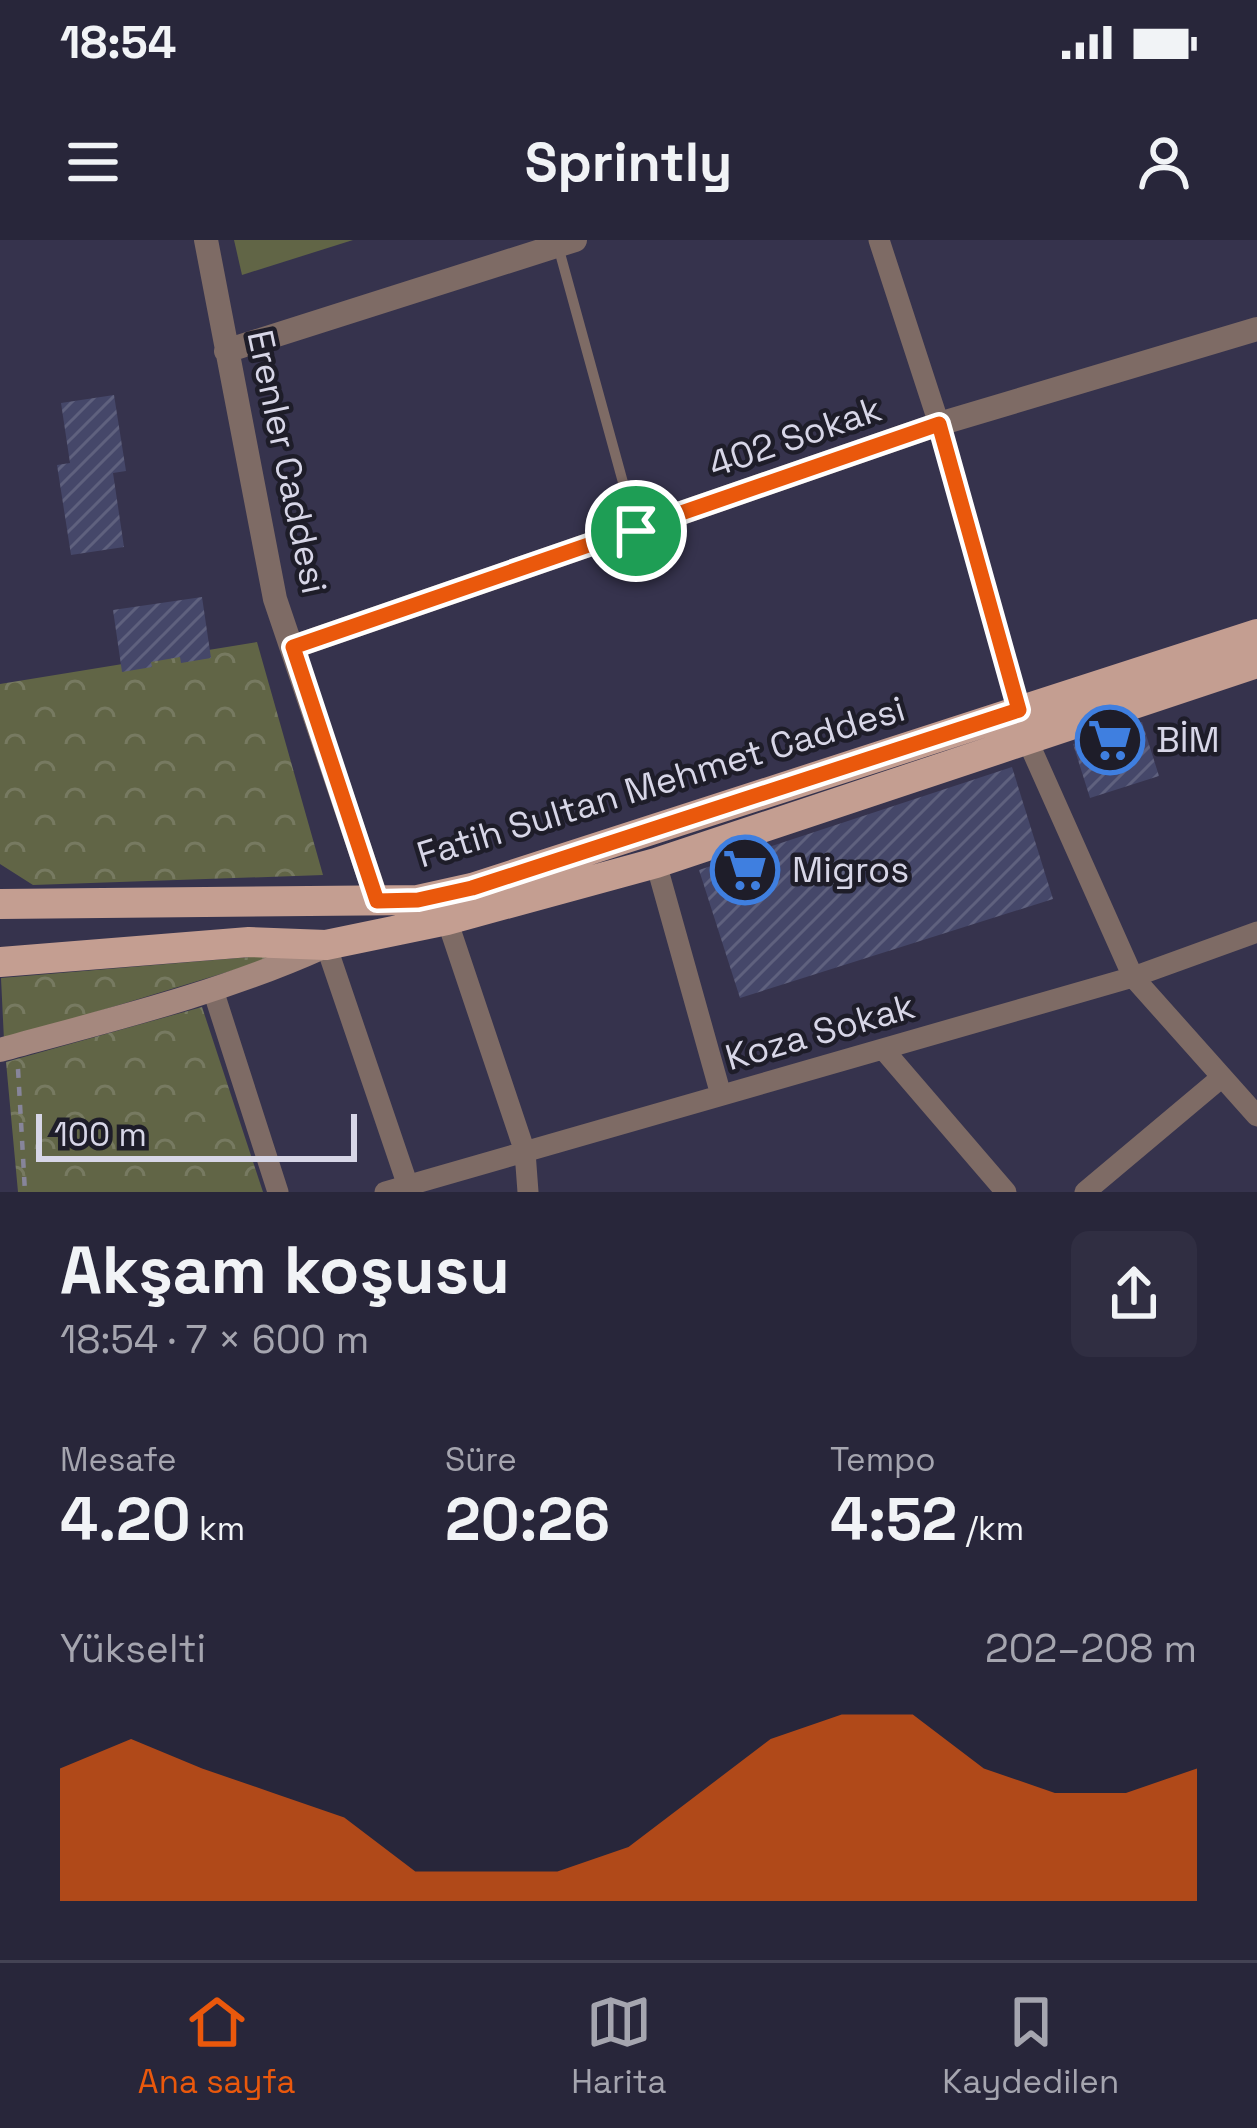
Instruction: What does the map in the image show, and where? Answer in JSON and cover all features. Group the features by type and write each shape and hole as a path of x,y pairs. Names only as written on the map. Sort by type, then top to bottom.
{"main road":[{"name":"Fatih Sultan Mehmet Caddesi","path":"0,962 249,943 326,945 447,920 656,863 1257,634"},
{"name":"Fatih Sultan Mehmet Caddesi","path":"0,904 418,900 1023,724 1257,663"},
{"path":"9,1048 213,991 326,945"}],"street":[{"name":"Erenler Caddesi","path":"206,240 275,599 377,901"},
{"path":"879,240 939,424 1023,724 1133,976 1257,1116"},
{"path":"226,351 566,243"},
{"name":"402 Sokak","path":"293,647 939,424 1257,329"},
{"path":"656,863 721,1095"},
{"path":"447,920 525,1152 528,1192"},
{"name":"Koza Sokak","path":"397,1189 1133,976 1257,932"},
{"path":"326,945 397,1189"},
{"path":"213,991 278,1192"},
{"path":"883,1048 1006,1192"},
{"path":"1085,1192 1222,1077"}],"lane":[{"path":"566,243 636,531"}],"path":[{"path":"9,1048 25,1192"}],"green space":[{"path":"234,240 353,240 242,275"},
{"path":"257,642 323,875 33,885 0,864 0,684"},
{"path":"286,954 4,1040 1,978"},
{"path":"202,1007 263,1192 18,1192 6,1062"}],"building":[{"path":"114,395 126,471 113,473 124,547 71,555 57,465 70,463 61,403"},
{"path":"202,597 211,658 181,663 180,657 122,672 113,610"},
{"path":"1142,722 1159,776 1090,798 1073,744"},
{"path":"1012,767 1053,899 740,998 699,870"}],"place":[{"name":"BİM","path":"1110,740"},
{"name":"Migros","path":"745,870"}],"route":[{"path":"939,424 1019,710 472,888 418,900 377,901 293,647 636,531 939,424"}]}
